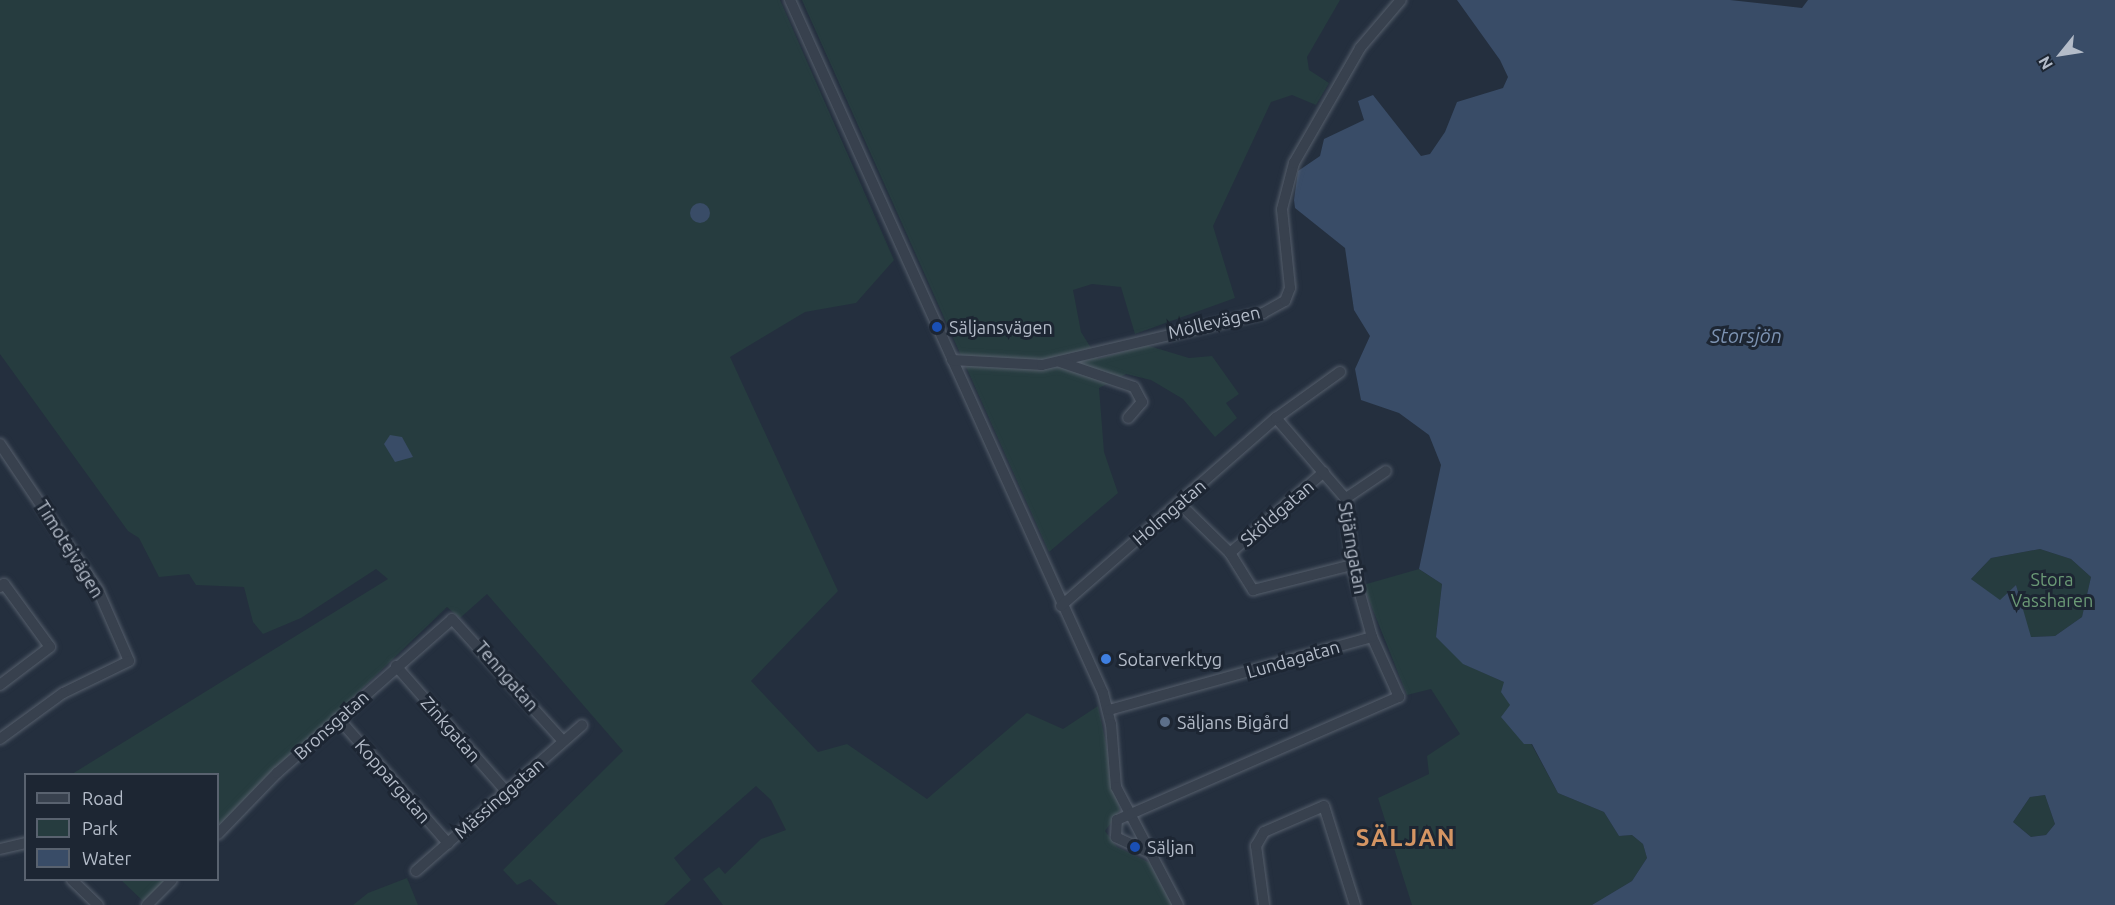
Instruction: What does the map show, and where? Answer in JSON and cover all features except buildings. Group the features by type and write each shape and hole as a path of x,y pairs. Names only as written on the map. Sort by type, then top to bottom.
{"street":[{"path":"790,0 1109,710 1116,787 1178,905"},
{"name":"Möllevägen","path":"952,360 1059,362 1263,313 1285,301 1290,288 1282,209 1294,163 1360,48 1401,0"},
{"path":"1059,362 1134,387 1142,402 1128,417"},
{"path":"1276,418 1340,372"},
{"name":"Holmgatan","path":"1061,606 1276,418"},
{"name":"Stjärngatan","path":"1129,813 1398,700 1398,689 1372,637 1352,565 1346,498 1276,418"},
{"name":"Timotejvägen","path":"0,444 98,590 129,661 63,693 0,739"},
{"path":"1346,498 1386,471"},
{"name":"Sköldgatan","path":"1230,553 1324,472"},
{"path":"1179,503 1230,553 1249,586 1257,591 1352,565"},
{"path":"0,685 50,647 1,584"},
{"name":"Bronsgatan","path":"219,833 338,718 448,620"},
{"name":"Tenngatan","path":"448,620 460,621 563,741"},
{"name":"Lundagatan","path":"1109,710 1372,637"},
{"name":"Zinkgatan","path":"396,666 506,791"},
{"name":"Koppargatan","path":"338,718 448,843"},
{"name":"Mässinggatan","path":"416,871 582,725"},
{"path":"1264,905 1256,846 1264,832 1324,806 1355,905"},
{"path":"1129,813 1117,820 1114,834 1152,854"},
{"path":"0,849 24,843"},
{"path":"74,881 98,905"},
{"path":"147,905 170,881"}],"green space":[{"path":"0,0 780,0 894,260 856,303 805,312 730,357 838,591 751,681 818,752 847,744 927,799 1027,713 1063,729 1098,706 1120,810 1105,831 1117,847 1150,863 1172,905 723,905 703,879 719,867 725,874 761,839 786,830 771,800 756,786 674,858 691,880 664,905 558,905 530,879 517,885 503,870 623,751 487,594 460,618 447,607 219,826 219,773 74,773 388,579 376,569 301,618 263,634 253,622 244,587 196,585 189,574 159,577 139,538 128,531 0,354"},
{"path":"802,0 1340,0 1307,57 1309,70 1329,83 1316,105 1292,95 1271,102 1213,226 1235,298 1135,334 1121,287 1092,284 1073,290 1081,332 1098,359 1146,345 1189,358 1212,356 1239,394 1226,403 1237,418 1215,437 1183,399 1151,380 1126,374 1099,388 1104,452 1118,493 1049,552"},
{"name":"Stora Vassharen","path":"2040,549 2071,559 2091,577 2082,617 2055,636 2030,637 2016,585 2000,601 1971,579 1991,558"},
{"path":"1419,569 1442,584 1436,637 1464,664 1504,682 1510,705 1558,793 1604,812 1619,836 1632,835 1643,844 1647,858 1632,881 1592,905 1412,905 1378,798 1429,774 1427,756 1460,734 1431,689 1407,695 1363,585"},
{"path":"2045,795 2055,824 2046,835 2031,837 2013,822 2030,797"},
{"path":"407,878 418,905 353,905 368,893"},
{"path":"122,881 165,881 144,902"}],"water":[{"name":"Storsjön","path":"1457,0 1730,0 1802,8 1808,0 2115,0 2115,905 1592,905 1632,881 1647,858 1643,844 1632,835 1619,836 1604,812 1558,793 1532,744 1524,744 1501,717 1510,705 1501,692 1504,682 1463,664 1436,637 1442,584 1419,569 1441,465 1429,435 1399,413 1361,400 1355,369 1370,336 1354,310 1345,248 1295,208 1294,200 1298,171 1320,156 1324,139 1364,120 1358,101 1373,95 1421,156 1430,154 1445,132 1457,102 1503,88 1508,77 1500,60","holes":["2040,549 2071,559 2091,577 2082,617 2055,636 2031,637 2016,585 2000,600 1971,579 1991,558","2045,795 2055,824 2046,835 2031,837 2013,822 2030,797"]},
{"path":"696,203 704,203 710,209 710,217 704,223 696,223 690,217 690,209"},
{"path":"390,435 402,437 413,457 395,462 384,444"}],"place":[{"name":"Säljansvägen","path":"937,327"},
{"name":"Sotarverktyg","path":"1106,659"},
{"name":"Säljans Bigård","path":"1165,722"},
{"name":"Säljan","path":"1135,847"}],"district":[{"name":"SÄLJAN","path":"1406,838"}]}
